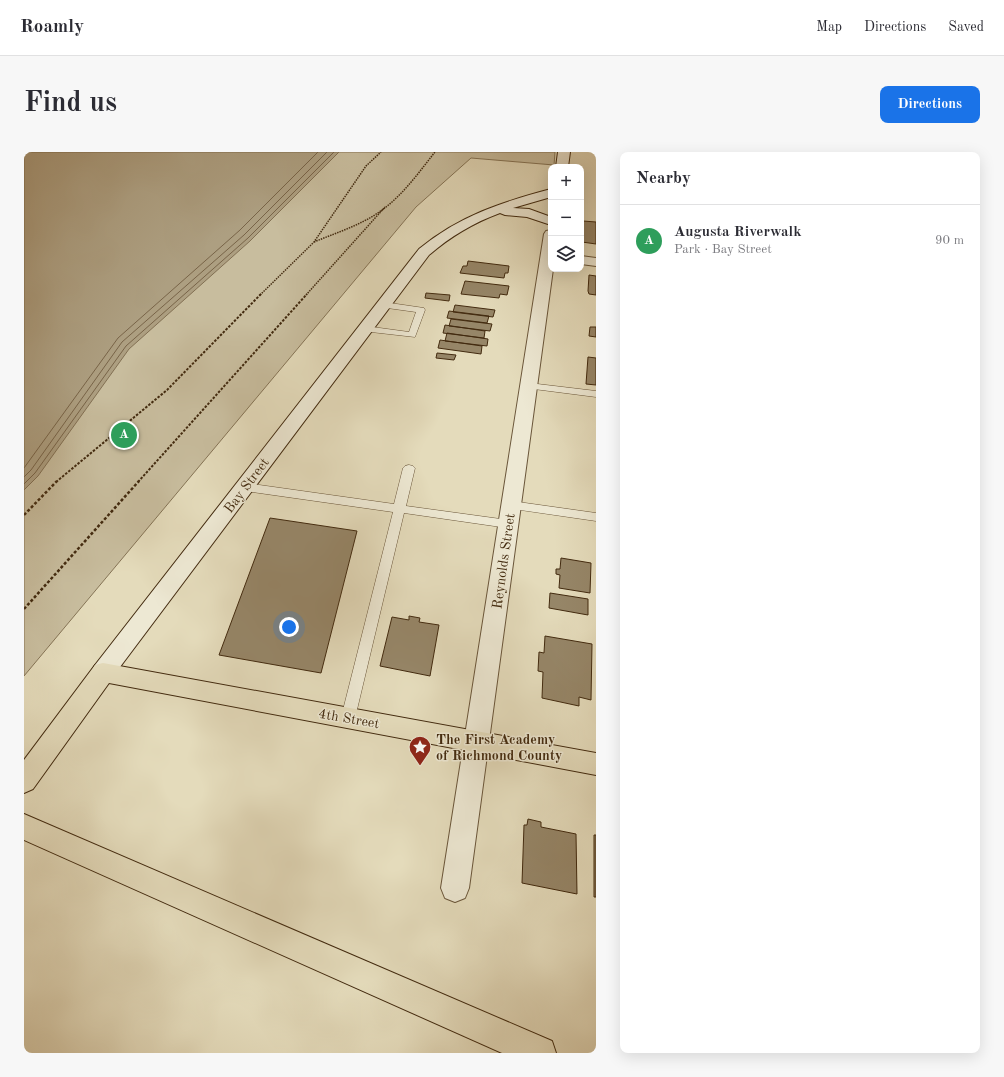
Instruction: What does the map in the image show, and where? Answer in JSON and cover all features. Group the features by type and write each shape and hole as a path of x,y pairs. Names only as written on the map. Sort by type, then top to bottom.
{"main road":[{"path":"562,164 564,152"},
{"name":"Bay Street","path":"488,212 505,201 548,183"},
{"name":"Bay Street","path":"24,781 103,672 424,252 453,228 488,212 548,194"},
{"path":"488,212 504,210 529,212 548,220"},
{"path":"584,260 596,262"},
{"name":"Reynolds Street","path":"455,888 548,263"},
{"name":"4th Street","path":"103,672 596,764"},
{"path":"24,827 540,1053"}],"lane":[{"path":"365,329 412,335 421,310 384,305"},
{"path":"529,386 596,394"},
{"path":"348,718 408,468"},
{"path":"245,487 398,509 510,515 596,517"}],"path":[{"path":"24,515 57,482 167,390 225,329 314,242 366,166 381,152"},
{"path":"24,609 435,152"},
{"path":"314,242 371,216 385,207"}],"shaded area":[{"path":"227,152 555,152 554,164 548,164 471,158 416,207 24,676 24,282"}],"water":[{"path":"24,152 339,152 250,241 129,349 38,476 24,490"}],"building":[{"path":"584,221 596,222 596,244 584,242"},
{"path":"468,261 509,266 508,273 505,273 504,278 460,273 463,266 467,266"},
{"path":"589,275 596,276 596,295 589,294"},
{"path":"465,281 509,286 507,295 500,294 499,298 461,294"},
{"path":"426,293 450,295 449,301 425,298"},
{"path":"455,305 495,310 493,317 453,312"},
{"path":"449,311 489,316 487,323 447,318"},
{"path":"451,319 492,324 490,331 449,326"},
{"path":"445,325 485,331 484,338 443,333"},
{"path":"590,327 596,327 596,337 589,336"},
{"path":"447,333 488,339 487,346 445,341"},
{"path":"440,340 482,346 481,354 438,348"},
{"path":"437,353 456,355 454,360 436,358"},
{"path":"588,357 596,358 596,385 586,384"},
{"path":"270,518 357,531 321,673 219,655"},
{"path":"561,558 591,563 590,593 559,588 560,575 556,574 556,569 560,569"},
{"path":"550,593 588,599 588,615 549,608"},
{"path":"409,616 420,618 419,622 439,625 430,676 380,666 392,617 409,620"},
{"path":"545,636 592,644 591,700 579,697 579,706 542,698 543,672 538,671 539,652 544,653"},
{"path":"528,819 541,822 541,827 576,834 577,894 522,883 524,825 527,825"},
{"path":"594,835 596,835 596,897 594,897"}],"place":[{"name":"Augusta Riverwalk","path":"124,435"},
{"name":"The First Academy of Richmond County","path":"420,766"}]}
